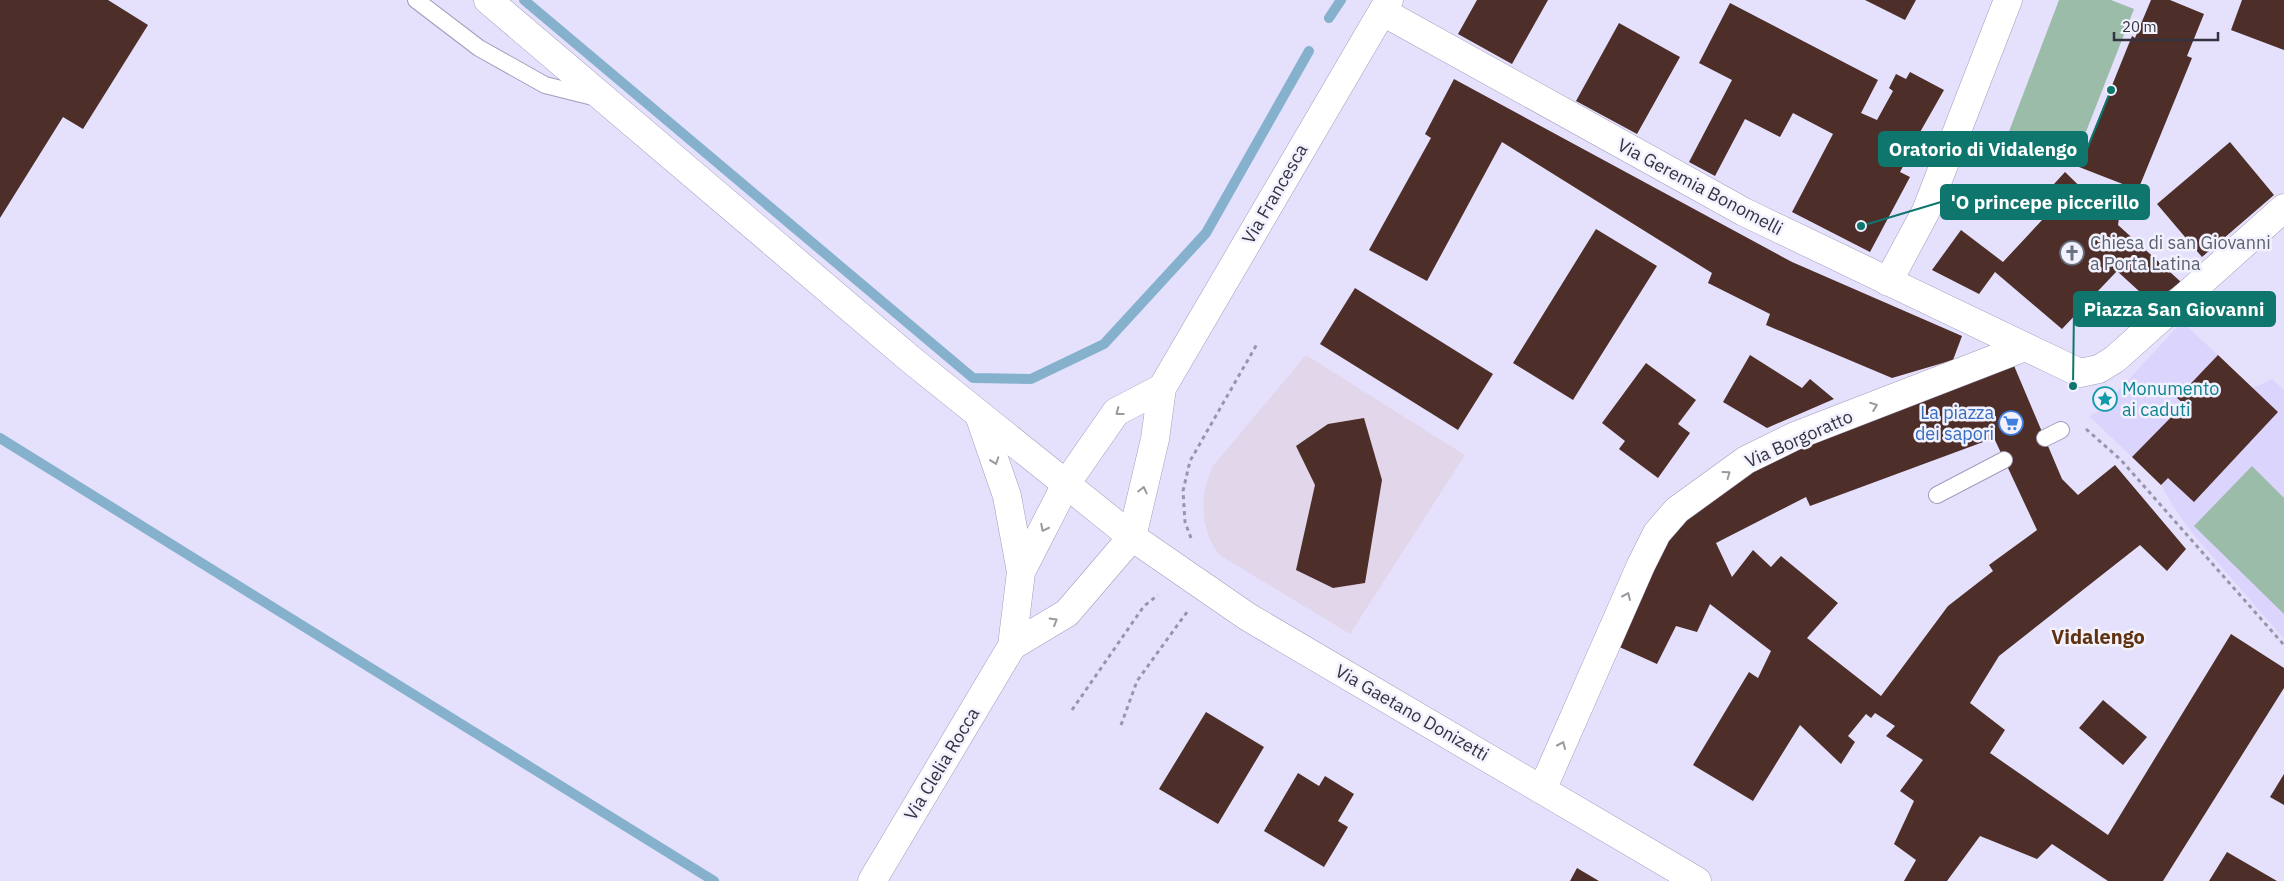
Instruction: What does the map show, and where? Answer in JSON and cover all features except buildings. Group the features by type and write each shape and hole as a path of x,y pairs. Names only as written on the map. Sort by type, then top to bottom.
{"street":[{"name":"Via Gaetano Donizetti","path":"488,0 846,305 1132,537 1248,617 1697,881"},
{"path":"1888,282 1926,211 2008,0"},
{"name":"Via Geremia Bonomelli","path":"1386,6 1744,212 2080,373 2089,373 2099,369 2122,353 2284,208"},
{"name":"Via Francesca","path":"1132,537 1155,440 1162,388 1386,6"},
{"name":"Via Borgoratto","path":"1542,790 1641,565 1657,533 1677,510 1746,460 1796,436 2026,347"},
{"path":"1066,484 1116,412 1162,388"},
{"name":"Via Clelia Rocca","path":"872,881 1012,646 1021,572 1007,496 978,414"},
{"name":"Via Clelia Rocca","path":"1021,572 1066,484"},
{"name":"Via Clelia Rocca","path":"1012,646 1067,613 1132,537"}],"lane":[{"path":"416,0 479,48 545,85 607,101"},
{"path":"2044,438 2061,430"},
{"path":"1937,496 2004,460"}],"path":[{"path":"1193,543 1185,522 1183,491 1190,462 1257,344"},
{"path":"2084,427 2121,460 2284,645"},
{"path":"1072,710 1144,606 1162,592"},
{"path":"1121,725 1137,681 1190,608"}],"shaded area":[{"path":"2182,322 2218,355 2196,378 2253,388 2272,379 2284,390 2284,639 2192,533 2173,506 2161,485 2178,467 2149,440 2132,457 2089,416 2099,411"},
{"path":"1306,355 1465,455 1350,634 1218,554 1209,538 1204,520 1203,502 1206,484 1212,467"}],"green space":[{"path":"2059,0 2111,0 2134,9 2075,160 2008,134"},
{"path":"2252,466 2284,498 2284,614 2194,526"}],"waterway":[{"path":"524,0 973,378 1031,379 1104,344 1206,233 1309,51"},
{"path":"1329,18 1341,0"},
{"path":"0,438 714,881"}],"place":[{"name":"Oratorio di Vidalengo","path":"2111,90"},
{"name":"'O princepe piccerillo","path":"1861,226"},
{"name":"Chiesa di san Giovanni a Porta Latina","path":"2072,253"},
{"name":"Piazza San Giovanni","path":"2073,386"},
{"name":"Monumento ai caduti","path":"2105,399"},
{"name":"La piazza dei sapori","path":"2011,423"}],"district":[{"name":"Vidalengo","path":"2098,637"}]}
